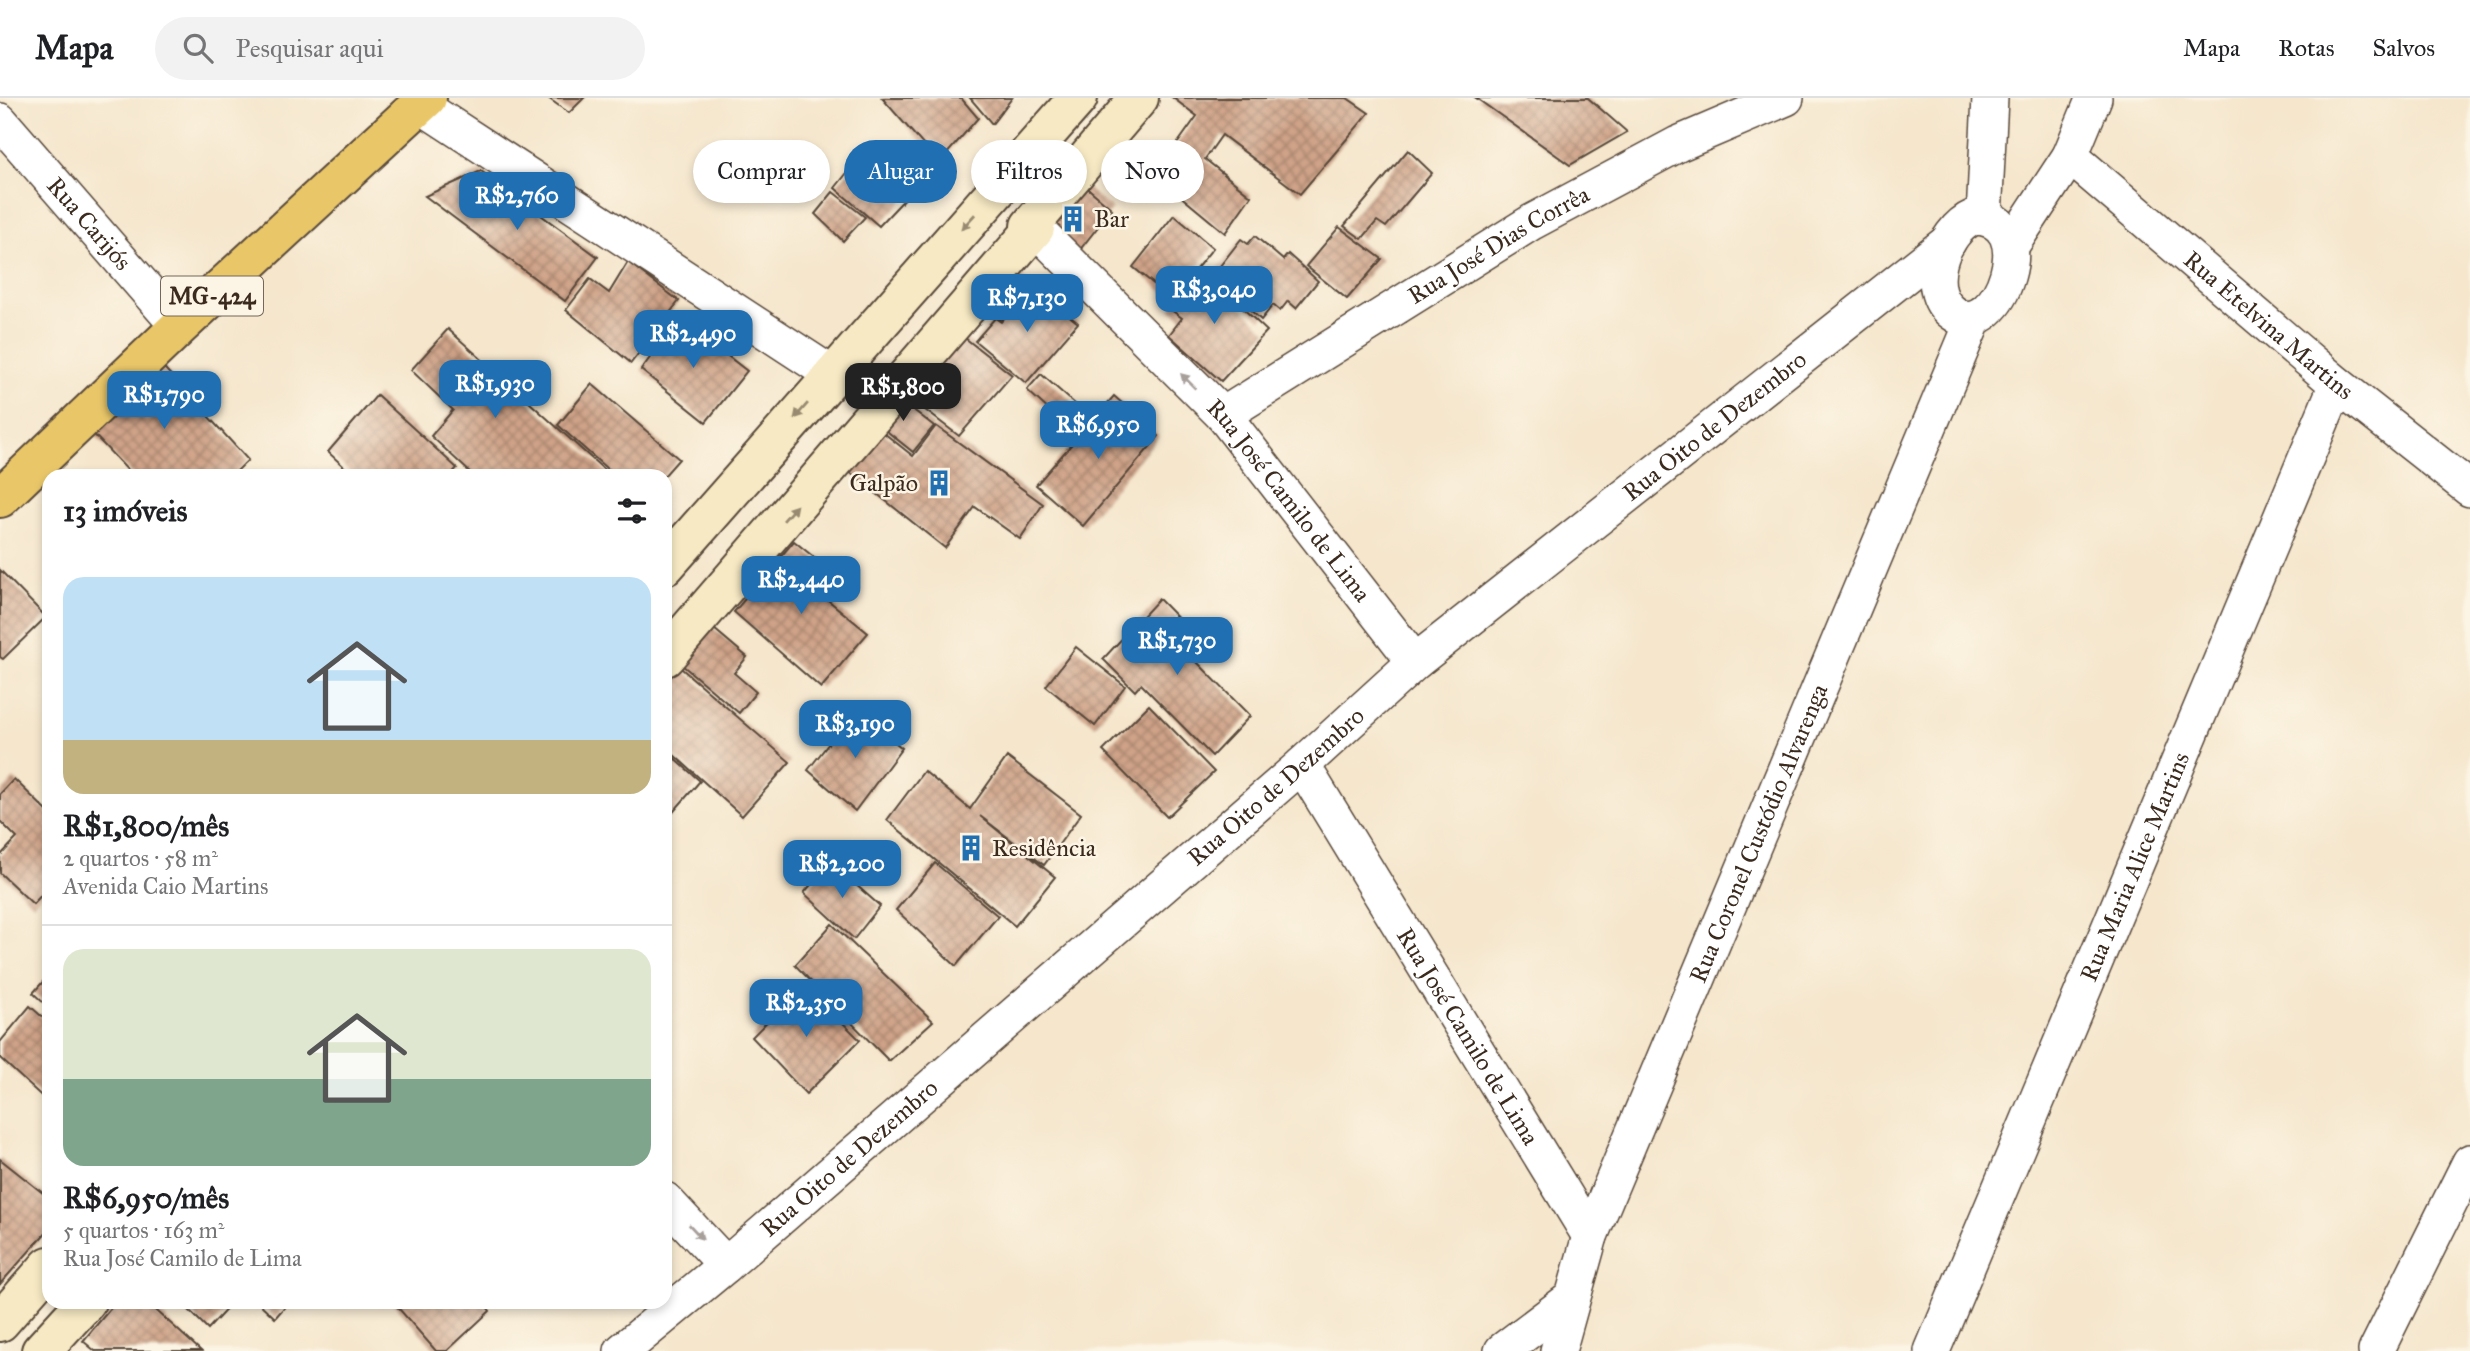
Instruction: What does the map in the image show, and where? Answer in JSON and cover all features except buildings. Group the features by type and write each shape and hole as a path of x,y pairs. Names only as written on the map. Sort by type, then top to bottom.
{"highway":[{"name":"MG-424","path":"0,498 179,327 424,101"}],"main road":[{"path":"672,558 1078,98"},
{"path":"672,649 1035,228 1030,226 1139,98"},
{"path":"0,1322 42,1274"},
{"path":"41,1351 80,1309"}],"street":[{"name":"Rua José Dias Corrêa","path":"1223,415 1532,222 1678,144 1786,98"},
{"path":"1984,217 1990,98"},
{"path":"2011,246 2006,233 1994,222 1974,216 1966,220 1948,242 1937,278 1939,296 1948,310 1960,318 1974,319 1988,311 1995,302 2008,271 2011,246 2070,156 2094,98"},
{"path":"424,101 833,375"},
{"name":"Rua Carijós","path":"0,121 179,327"},
{"name":"Rua Etelvina Martins","path":"2070,156 2337,384 2470,489"},
{"name":"Rua José Camilo de Lima","path":"1035,228 1223,415 1415,663"},
{"name":"Rua Oito de Dezembro","path":"622,1351 726,1265 1302,765 1415,663 1948,242"},
{"name":"Rua Coronel Custódio Alvarenga","path":"1558,1351 1590,1237 1974,319"},
{"name":"Rua Maria Alice Martins","path":"1932,1351 2337,384"},
{"name":"Rua José Camilo de Lima","path":"1302,765 1590,1237"},
{"path":"2376,1351 2470,1162"},
{"path":"672,1207 726,1265"},
{"path":"1502,1351 1572,1298"}],"place":[{"name":"Bar","path":"1073,219"},
{"name":"Galpão","path":"939,483"},
{"name":"Residência","path":"971,848"}]}
